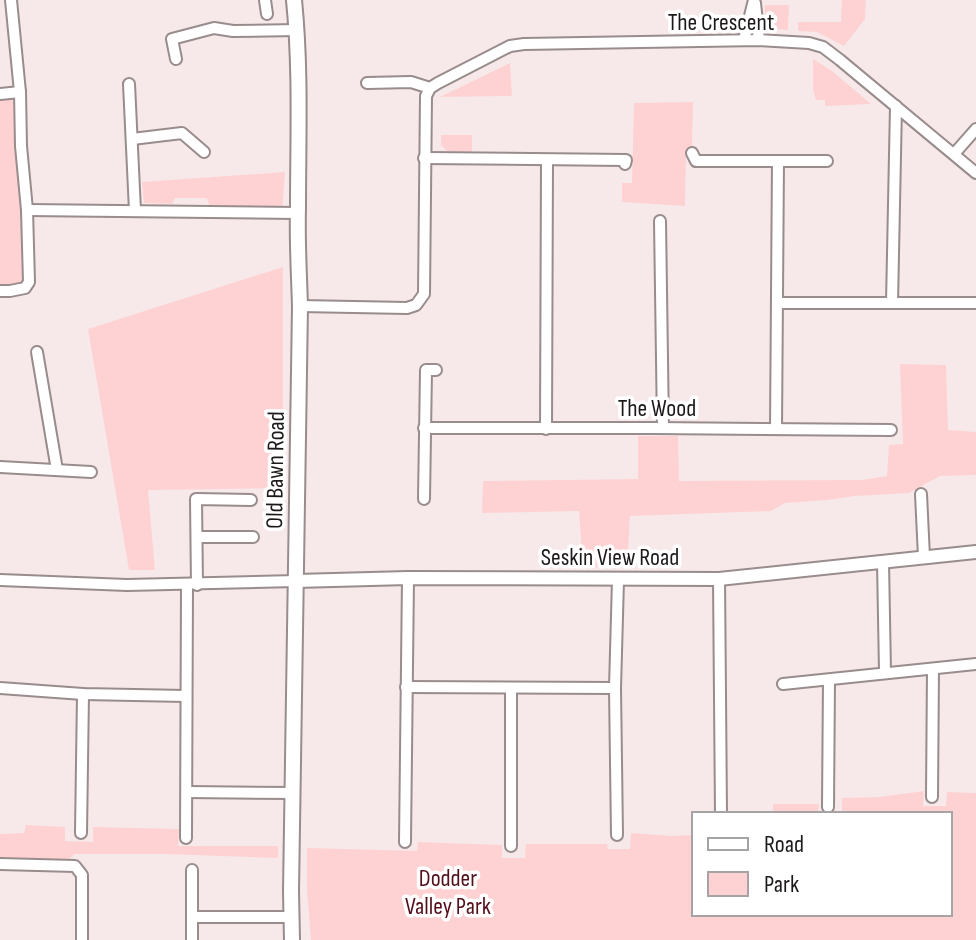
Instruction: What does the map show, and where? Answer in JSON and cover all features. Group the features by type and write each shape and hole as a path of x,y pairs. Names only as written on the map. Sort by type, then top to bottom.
{"main road":[{"name":"Old Bawn Road","path":"292,940 300,306 299,102 294,0"}],"street":[{"path":"0,291 25,288 29,282 20,92 11,0"},
{"path":"265,0 267,14"},
{"path":"754,0 759,40"},
{"path":"744,40 754,0"},
{"path":"176,59 172,39 214,28 233,31 297,30"},
{"name":"The Crescent","path":"430,88 510,46 524,44 744,40 809,43 823,47 976,173"},
{"path":"300,306 407,308 416,305 424,294 424,158 426,96 430,88 411,82 367,83"},
{"path":"129,84 135,211"},
{"path":"0,94 20,92"},
{"path":"892,303 896,106"},
{"path":"954,154 976,129"},
{"path":"132,139 182,133 204,152"},
{"path":"692,153 696,161 827,161"},
{"path":"424,158 626,160 625,164"},
{"path":"546,429 547,160"},
{"path":"776,429 778,161"},
{"path":"27,210 298,213"},
{"path":"660,221 663,428"},
{"path":"777,303 976,303"},
{"path":"37,352 57,470"},
{"path":"424,499 426,370 436,370"},
{"name":"The Wood","path":"424,428 891,430"},
{"path":"0,467 91,472"},
{"path":"921,494 924,557"},
{"path":"186,838 186,696 197,537 196,499 251,500"},
{"path":"197,537 253,537"},
{"name":"Seskin View Road","path":"296,581 408,578 719,579 976,552"},
{"path":"883,562 885,672"},
{"path":"405,842 408,578"},
{"path":"719,579 721,812"},
{"path":"0,580 127,585 296,581"},
{"path":"617,835 615,688 618,580"},
{"path":"783,684 976,664"},
{"path":"932,797 933,669"},
{"path":"828,807 829,680"},
{"path":"406,687 615,688"},
{"path":"0,688 83,694 186,696"},
{"path":"511,688 511,846"},
{"path":"81,833 83,694"},
{"path":"187,792 293,793"},
{"path":"0,864 75,866 80,870 82,940"},
{"path":"192,870 192,940"},
{"path":"193,917 292,917"}],"green space":[{"path":"842,0 866,0 865,19 844,46 817,32 798,31 798,22 841,22"},
{"path":"765,5 789,5 788,30 768,25"},
{"path":"813,59 871,104 825,106 825,100 816,100"},
{"path":"510,63 512,96 440,97"},
{"path":"20,92 29,282 0,291 0,94"},
{"path":"693,102 692,149 686,150 685,206 622,202 622,183 632,183 634,103"},
{"path":"441,135 472,135 472,152 447,151 441,145"},
{"path":"285,172 282,213 211,212 207,198 175,198 172,204 144,203 142,182"},
{"path":"283,267 283,488 148,490 155,570 129,570 88,329"},
{"path":"900,364 946,365 948,430 976,432 976,475 940,476 909,493 785,503 771,511 630,516 627,567 583,567 579,511 482,513 483,481 638,479 638,436 678,436 679,481 862,480 887,476 889,445 903,444"},
{"name":"Dodder Valley Park","path":"924,791 923,806 946,806 947,792 976,793 976,940 311,940 307,848 417,851 418,842 502,845 502,858 525,858 526,844 607,844 608,849 630,849 631,833 692,835 692,916 952,916 952,812 842,812 842,798"},
{"path":"773,804 819,804 818,812 773,812"},
{"path":"26,825 65,827 65,841 93,842 93,827 179,829 178,846 278,846 278,858 74,854 68,861 0,858 0,834 24,833"}]}
